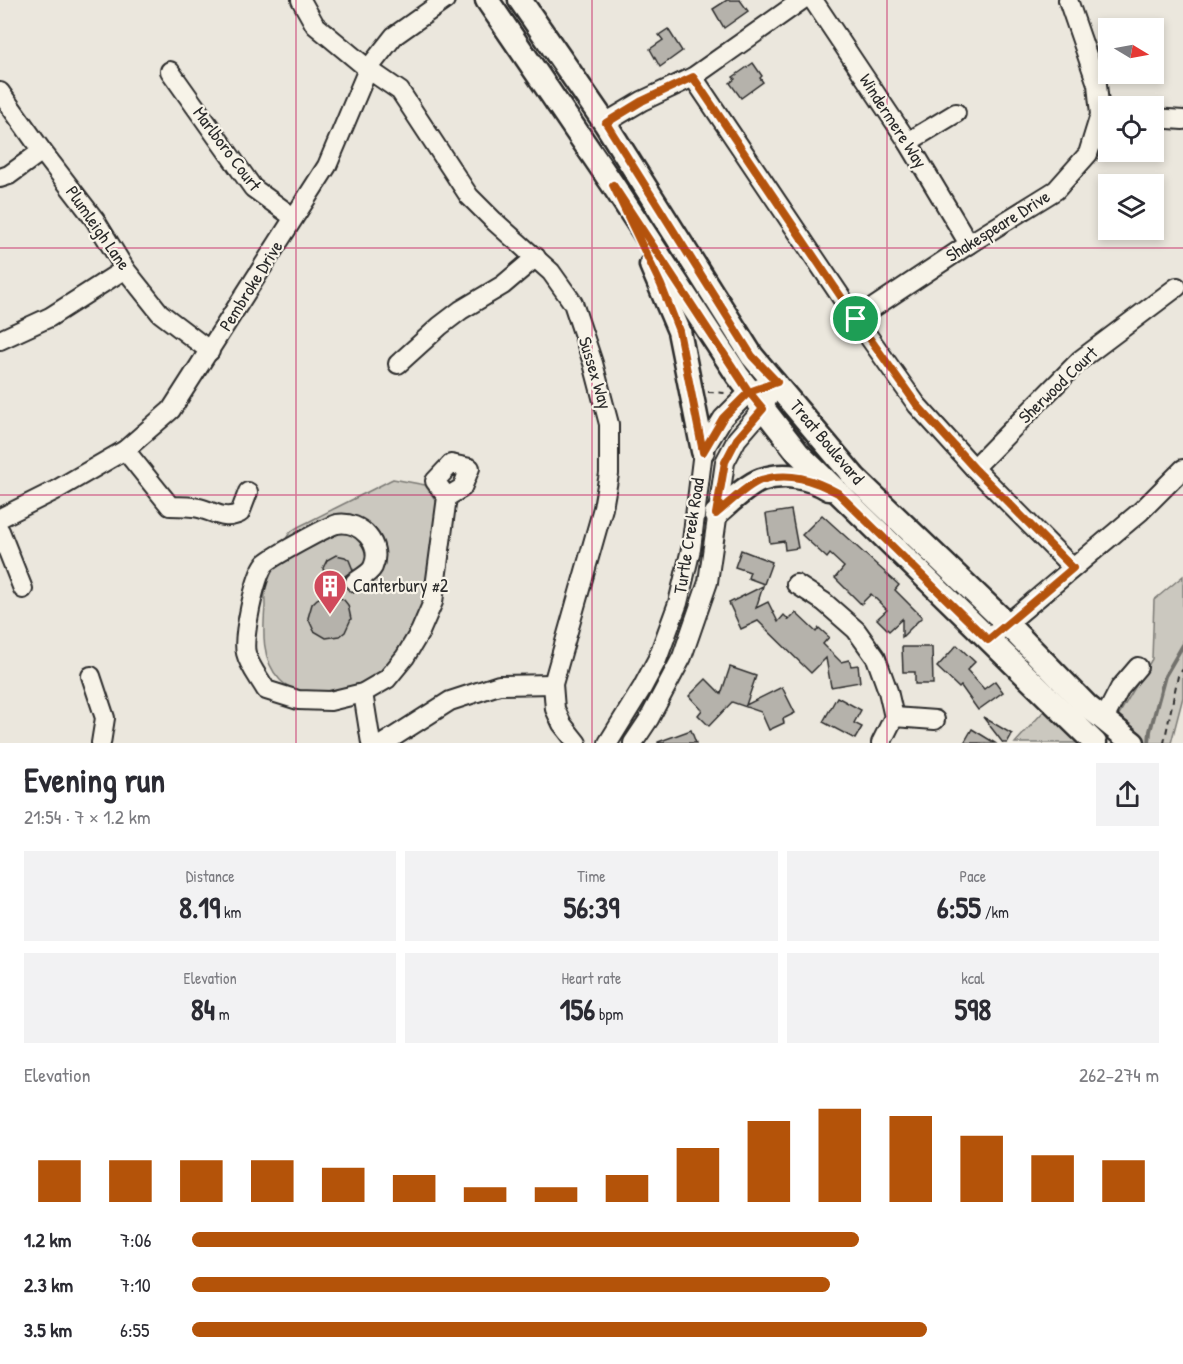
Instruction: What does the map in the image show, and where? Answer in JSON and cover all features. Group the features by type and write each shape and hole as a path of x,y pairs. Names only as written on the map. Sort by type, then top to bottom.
{"main road":[{"name":"Treat Boulevard","path":"487,0 613,185 748,398 838,493 1095,743"},
{"name":"Treat Boulevard","path":"520,0 606,123 752,356 777,382 855,478 1006,623 1087,706 1128,739"},
{"path":"613,185 661,285 679,331 703,452"},
{"path":"716,514 760,480 791,476 819,483 838,493"}],"street":[{"name":"Sussex Way","path":"301,0 315,25 368,69 400,91 469,195 494,221 551,272 573,303 593,363 609,424 609,474 603,508 553,684 555,709 562,724 577,743"},
{"name":"Pembroke Drive","path":"0,518 56,490 126,450 171,410 327,166 368,69 394,36 445,0"},
{"path":"512,0 558,67 565,73 571,73"},
{"path":"606,123 642,101 693,77 802,0"},
{"name":"Windermere Way","path":"813,0 908,142 969,244"},
{"name":"Shakespeare Drive","path":"1068,0 1099,96"},
{"name":"Marlboro Court","path":"170,71 252,188 293,217"},
{"path":"693,77 856,319 917,405 974,468 1073,568"},
{"name":"Plumleigh Lane","path":"0,92 95,220 125,269 160,313 210,351"},
{"path":"908,142 956,112"},
{"path":"1164,119 1183,120"},
{"name":"Shakespeare Drive","path":"856,319 1056,190 1088,154 1098,130"},
{"path":"0,178 9,175 42,151"},
{"path":"398,364 454,315 503,285 536,257"},
{"path":"0,340 50,317 125,269"},
{"name":"Sherwood Court","path":"974,468 1080,360 1177,287"},
{"name":"Turtle Creek Road","path":"608,743 657,660 678,603 690,549 703,452 723,418 748,398 777,382"},
{"name":"Turtle Creek Road","path":"633,743 649,719 682,657 708,582 725,462 737,439 748,398"},
{"path":"126,450 170,506 200,508 224,518 232,517 240,513 248,492"},
{"path":"988,640 1141,511 1183,469"},
{"path":"355,582 372,570 377,553 370,537 356,526 337,524 277,554 264,565 250,606 245,653 266,690 298,700 330,701 363,693 387,679 405,657 420,632 433,602 447,497"},
{"path":"0,531 23,589"},
{"path":"796,584 824,602 856,630 876,658 888,691 894,717 881,743"},
{"path":"1104,719 1120,688 1138,667"},
{"path":"92,676 105,718 101,743"},
{"path":"384,743 450,701 499,685 553,684"},
{"path":"363,693 371,743"},
{"path":"894,717 935,720"}],"path":[{"path":"702,392 748,398"},
{"path":"1164,743 1178,676 1183,669"}],"shaded area":[{"path":"393,479 425,485 439,505 425,597 406,643 387,668 375,678 360,685 322,692 289,687 280,680 269,664 264,635 265,586 283,544 296,528"},
{"path":"1183,576 1183,697 1171,743 1133,743 1112,726 1152,659 1154,600"},
{"path":"1052,702 1095,743 1015,743"}],"building":[{"path":"727,0 740,0 748,11 724,28 713,9"},
{"path":"668,29 682,51 660,67 650,49 663,40 659,35"},
{"path":"753,63 762,76 760,78 763,82 741,98 730,83 735,79 733,77"},
{"path":"791,510 798,548 785,550 784,541 770,543 766,514"},
{"path":"822,515 899,585 895,590 922,617 902,637 902,619 889,631 877,619 887,610 871,594 861,604 835,578 844,567 830,554 827,558 802,535"},
{"path":"741,550 772,562 764,584 748,578 750,572 735,567"},
{"path":"336,555 349,560 353,570 345,576 344,584 334,590 325,578 323,568 327,560"},
{"path":"763,586 756,608 768,602 778,622 784,615 789,620 796,613 816,632 819,628 829,637 823,644 841,662 849,660 851,666 858,665 860,682 831,687 826,658 811,673 758,621 741,629 729,603"},
{"name":"Canterbury #2","path":"330,592 348,605 351,619 345,632 340,636 326,638 314,631 308,618 312,604"},
{"path":"957,645 975,662 967,670 984,689 995,681 1003,692 978,710 961,686 959,688 937,667"},
{"path":"902,647 932,647 933,684 915,684 915,672 903,672"},
{"path":"730,667 756,676 746,705 782,687 795,713 783,719 784,723 769,730 761,712 732,702 709,726 698,715 702,710 689,696 706,679 721,694"},
{"path":"837,697 861,710 854,723 862,727 855,739 823,722"},
{"path":"983,717 1012,734 1007,743 1003,743"},
{"path":"972,729 995,743 964,743"},
{"path":"691,730 696,743 658,743 658,742"}],"waterway":[{"path":"1149,743 1150,731 1165,676 1183,645"}],"place":[{"name":"Canterbury #2","path":"330,615"}],"route":[{"path":"856,319 693,77 642,101 606,123 752,356 777,382 749,392 613,185 661,285 679,331 703,452 723,418 749,392 763,409 737,439 725,462 716,514 760,480 791,476 819,483 838,493 988,640 1073,568 974,468 917,405 856,319"}]}
